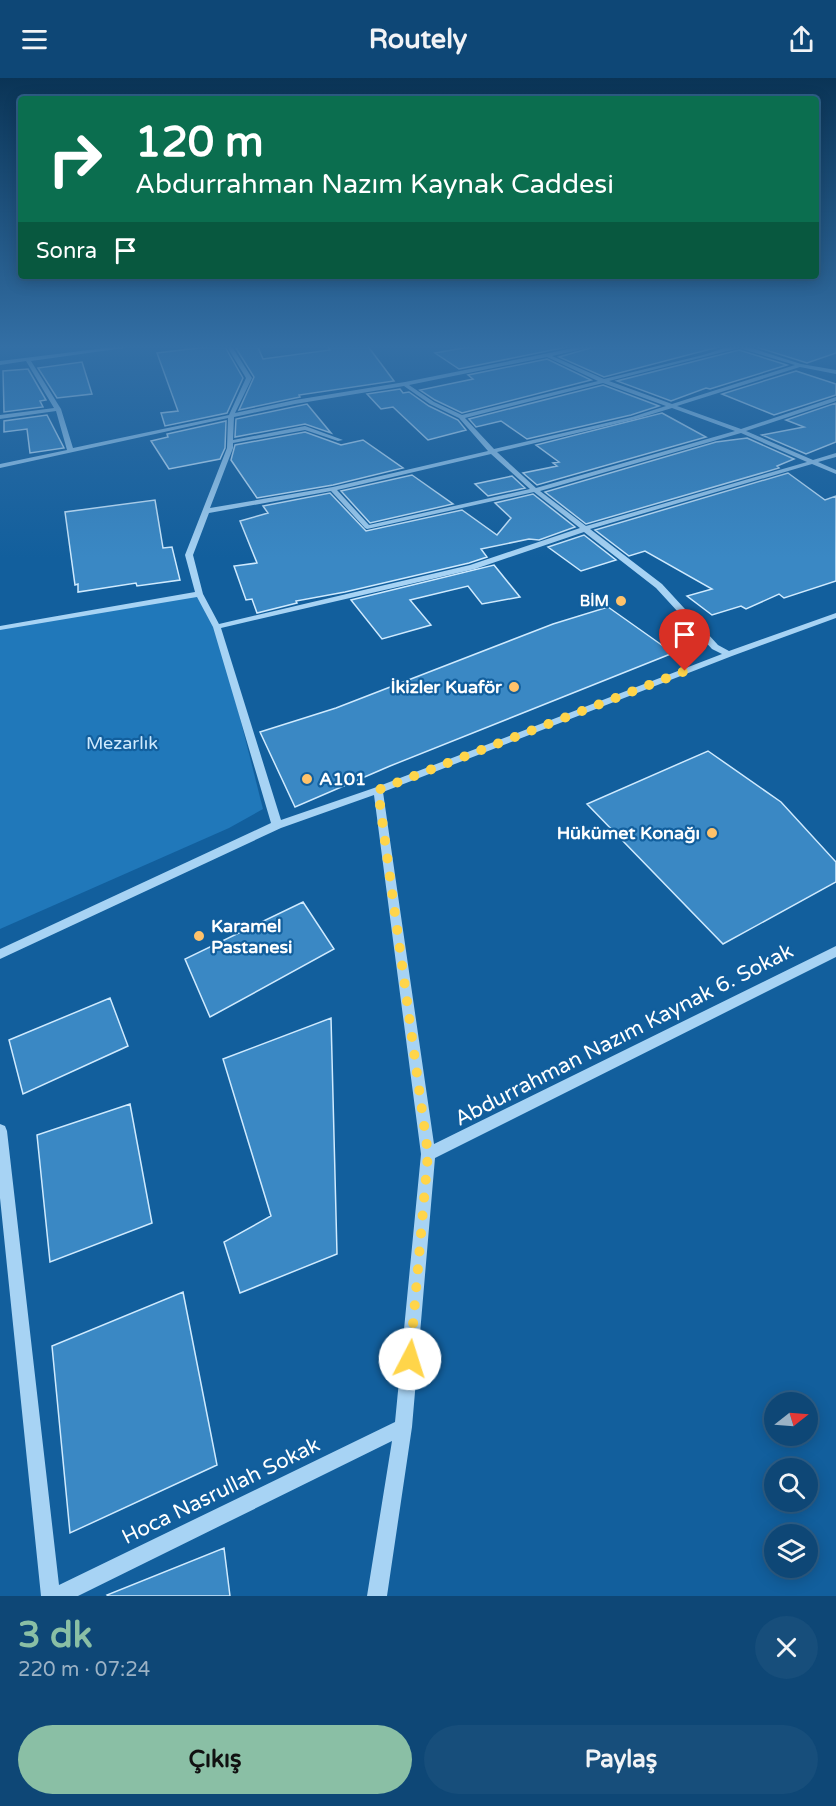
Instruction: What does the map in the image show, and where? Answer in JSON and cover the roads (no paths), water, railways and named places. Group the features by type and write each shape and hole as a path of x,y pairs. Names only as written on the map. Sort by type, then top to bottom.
{"street":[{"path":"60,416 71,451"},
{"path":"0,466 231,416 230,442 207,511 189,555 199,594 217,627 277,825"},
{"path":"466,416 461,417 492,451 535,490 588,528 659,586 715,647 729,654"},
{"path":"207,511 333,489 638,416"},
{"path":"699,416 817,462 836,472"},
{"path":"333,489 367,527 535,490 786,416"},
{"path":"230,442 305,428 340,440"},
{"path":"217,627 472,567 588,528 836,455"},
{"path":"0,628 199,594"},
{"path":"0,954 277,825 378,790 836,615"},
{"path":"376,1596 404,1427 428,1154 378,790"},
{"name":"Abdurrahman Nazım Kaynak 6. Sokak","path":"428,1154 836,951"},
{"path":"0,1131 51,1596"},
{"name":"Hoca Nasrullah Sokak","path":"58,1596 404,1427"}],"place":[{"name":"BİM","path":"621,601"},
{"name":"İkizler Kuaför","path":"514,687"},
{"name":"A101","path":"307,779"},
{"name":"Hükümet Konağı","path":"712,833"},
{"name":"Karamel Pastanesi","path":"199,936"}],"park label":[{"name":"Mezarlık","path":"122,743"}]}
